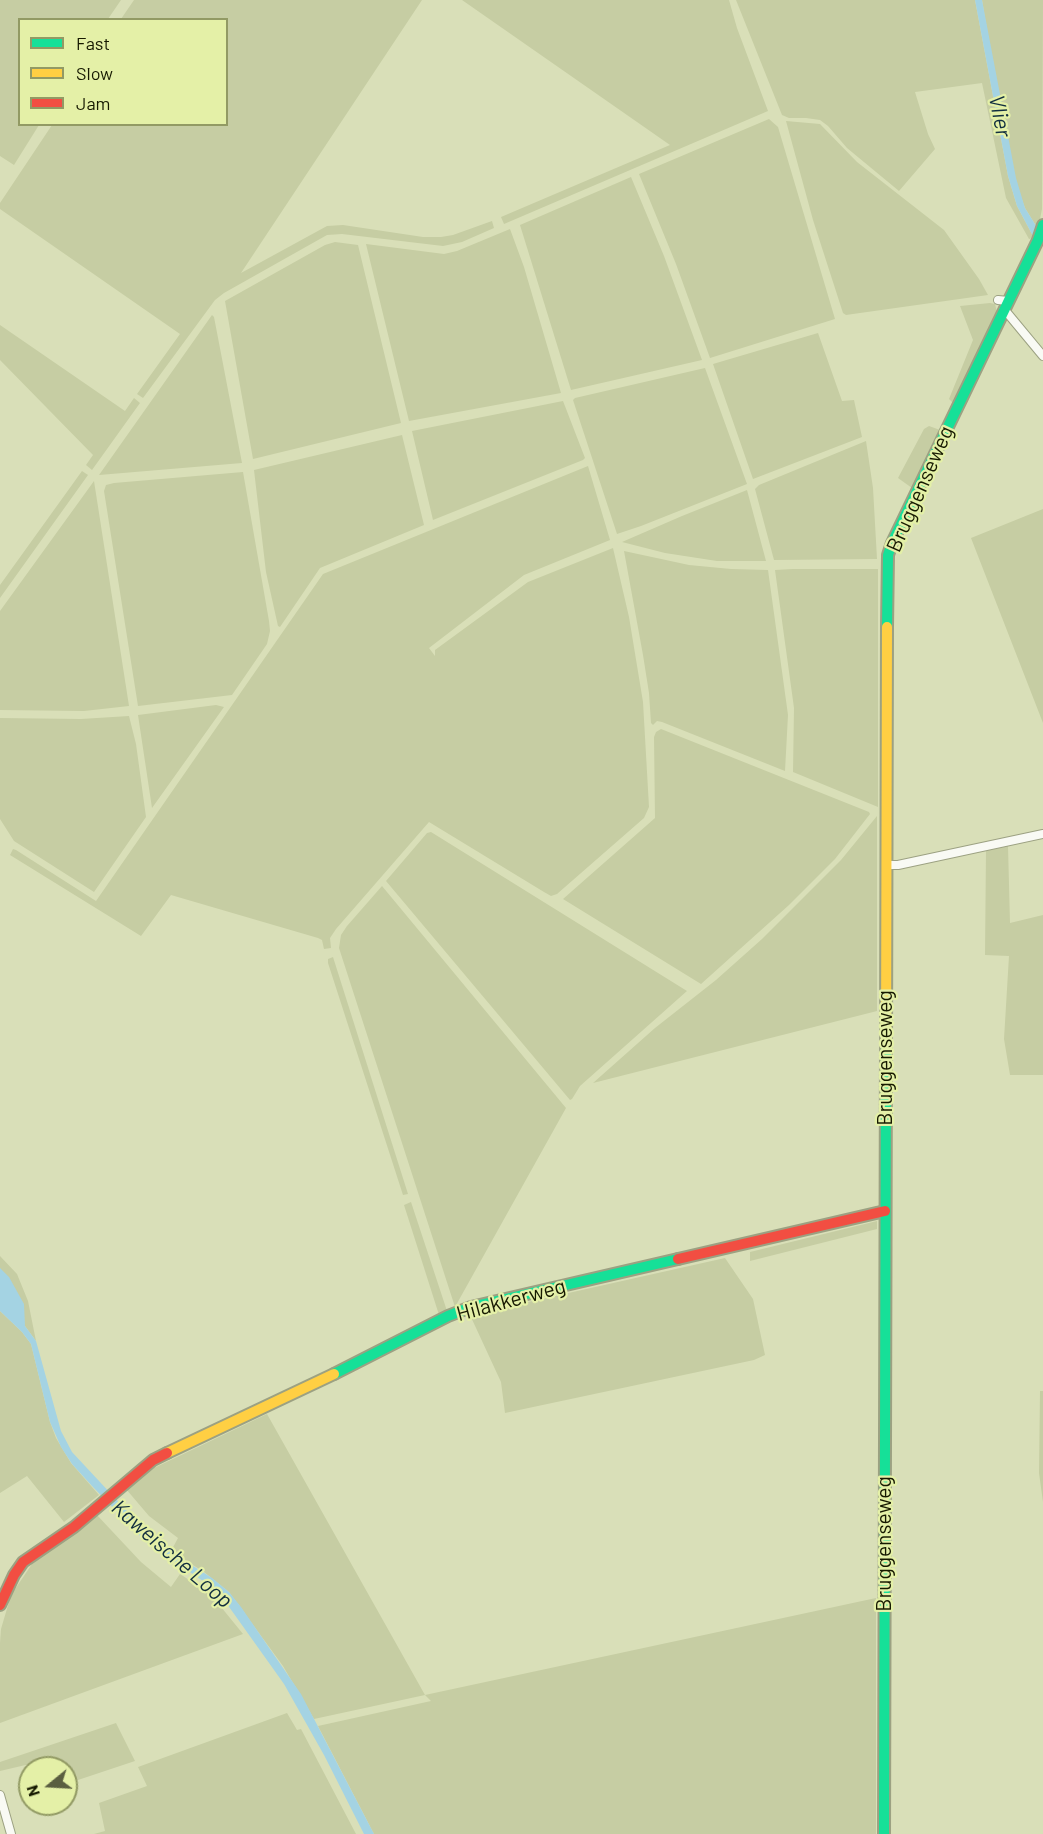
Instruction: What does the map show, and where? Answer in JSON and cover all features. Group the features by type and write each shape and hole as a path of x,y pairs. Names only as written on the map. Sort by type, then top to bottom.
{"street":[{"name":"Bruggenseweg","path":"884,1834 888,555 1003,303 1038,240 1043,225"},
{"path":"1003,303 1043,356"},
{"path":"886,865 898,865 1043,834"},
{"name":"Hilakkerweg","path":"0,1605 14,1575 23,1562 74,1527 153,1460 357,1363 448,1316 471,1307 885,1211"},
{"path":"0,1795 11,1834"}],"green space":[{"path":"0,0 121,0 109,18 18,18 18,126 38,126 14,165 0,156"},
{"path":"134,0 422,0 241,273 327,226 343,225 423,237 453,235 492,221 494,228 462,242 443,246 342,234 327,235 215,300 143,398 137,394 180,334 0,209 0,203 51,126 228,126 228,18 122,18"},
{"path":"462,0 729,0 768,111 504,224 501,217 670,145"},
{"path":"736,0 975,0 1008,176 1017,206 1034,238 1029,239 1006,198 982,83 915,92 935,149 899,191 847,148 820,120 789,118 782,115"},
{"path":"982,0 1043,0 1042,209 1038,229 1025,208 1010,168"},
{"path":"769,119 778,127 835,319 710,358 676,264 639,174"},
{"path":"786,121 820,124 857,162 944,230 988,295 846,315 843,313 813,220"},
{"path":"631,177 664,256 702,360 571,390 520,225"},
{"path":"510,229 524,267 561,393 409,421 366,244 444,254"},
{"path":"335,242 358,245 401,423 253,459 225,301 325,245"},
{"path":"995,304 997,312 953,403 949,399 973,340 960,306"},
{"path":"212,315 242,463 99,475"},
{"path":"0,325 125,411 134,398 140,403 92,470 86,465 93,455 0,360"},
{"path":"818,333 842,401 854,400 862,437 753,479 713,364"},
{"path":"705,368 747,484 617,534 573,400"},
{"path":"563,401 585,458 583,460 433,520 412,431"},
{"path":"929,426 940,430 912,488 898,478 924,429"},
{"path":"402,435 424,525 320,568 280,627 278,626 266,572 254,470"},
{"path":"866,441 873,488 877,559 774,560 755,489 759,485"},
{"path":"588,466 610,540 524,575 429,648 435,656 435,650 528,582 613,548 629,617 643,702 649,807 644,818 557,894 551,896 429,822 336,929 330,938 331,948 324,949 322,940 318,938 171,895 141,936 10,855 13,849 16,850 96,901 323,574"},
{"path":"82,471 88,475 0,598 0,585"},
{"path":"243,472 269,621 270,631 267,644 232,695 138,706 104,491 106,485"},
{"path":"94,481 129,706 84,711 0,710 0,611"},
{"path":"747,490 766,561 717,561 665,553 622,542 682,516"},
{"path":"1043,509 1043,723 971,538"},
{"path":"624,551 689,565 768,570 788,715 785,771 662,722 657,721 653,725 651,723 649,693"},
{"path":"878,569 878,807 793,772 794,708 775,570"},
{"path":"216,705 224,707 152,808 138,715"},
{"path":"129,716 136,744 146,817 94,892 14,841 0,819 0,718 81,719"},
{"path":"661,729 870,814 835,859 789,905 701,984 563,899 655,818 654,737"},
{"path":"877,816 877,1011 593,1083 762,939 841,860"},
{"path":"431,832 687,991 580,1086 572,1099 570,1100 386,881 427,833"},
{"path":"1008,846 1010,923 1043,915 1043,1075 1010,1075 1004,1039 1009,956 985,955 986,851"},
{"path":"382,886 566,1108 455,1307 339,948 341,935 347,926"},
{"path":"333,957 408,1194 403,1195 328,963 328,959"},
{"path":"411,1202 448,1314 440,1318 404,1205"},
{"path":"877,1221 877,1229 750,1261 750,1252"},
{"path":"0,1256 17,1274 28,1301 36,1341 25,1326 0,1305"},
{"path":"725,1258 753,1299 765,1355 754,1360 505,1413 501,1382 470,1315"},
{"path":"0,1311 31,1344 56,1438 71,1463 99,1495 64,1522 27,1476 0,1493"},
{"path":"1040,1391 1043,1391 1043,1502 1039,1473"},
{"path":"267,1414 425,1695 314,1719 283,1666 229,1592 204,1572 171,1551 178,1538 149,1516 126,1489 154,1468"},
{"path":"96,1514 141,1562 171,1587 180,1574 206,1591 243,1634 0,1723 1,1629 11,1595 32,1564"},
{"path":"876,1598 876,1834 374,1834 318,1726 431,1701 425,1695"},
{"path":"287,1713 297,1730 301,1729 356,1834 94,1834 105,1831 99,1803 147,1786 138,1767"},
{"path":"116,1723 135,1761 78,1780 78,1756 18,1756 18,1767 0,1771 0,1762"}],"water":[{"name":"Vlier","path":"975,0 982,0 1016,178 1025,208 1038,229 1034,238 1017,206 1008,176"},
{"name":"Kaweische Loop","path":"0,1268 9,1277 24,1304 25,1326 36,1341 61,1431 72,1452 140,1525 182,1559 212,1578 229,1592 241,1607 301,1694 374,1834 364,1834 324,1755 284,1684 222,1597 203,1581 146,1542 72,1464 61,1447 50,1422 31,1344 0,1311"}],"traffic: fast":[{"path":"887,627 888,555 892,543 1038,240 1043,225"},
{"path":"884,1834 886,1045"},
{"path":"334,1374 448,1316 471,1307 678,1259"}],"traffic: slow":[{"path":"886,1045 887,627"},
{"path":"167,1453 334,1374"}],"traffic: jam":[{"path":"678,1259 885,1211"},
{"path":"0,1605 14,1575 23,1562 74,1527 153,1460 167,1453"}]}
